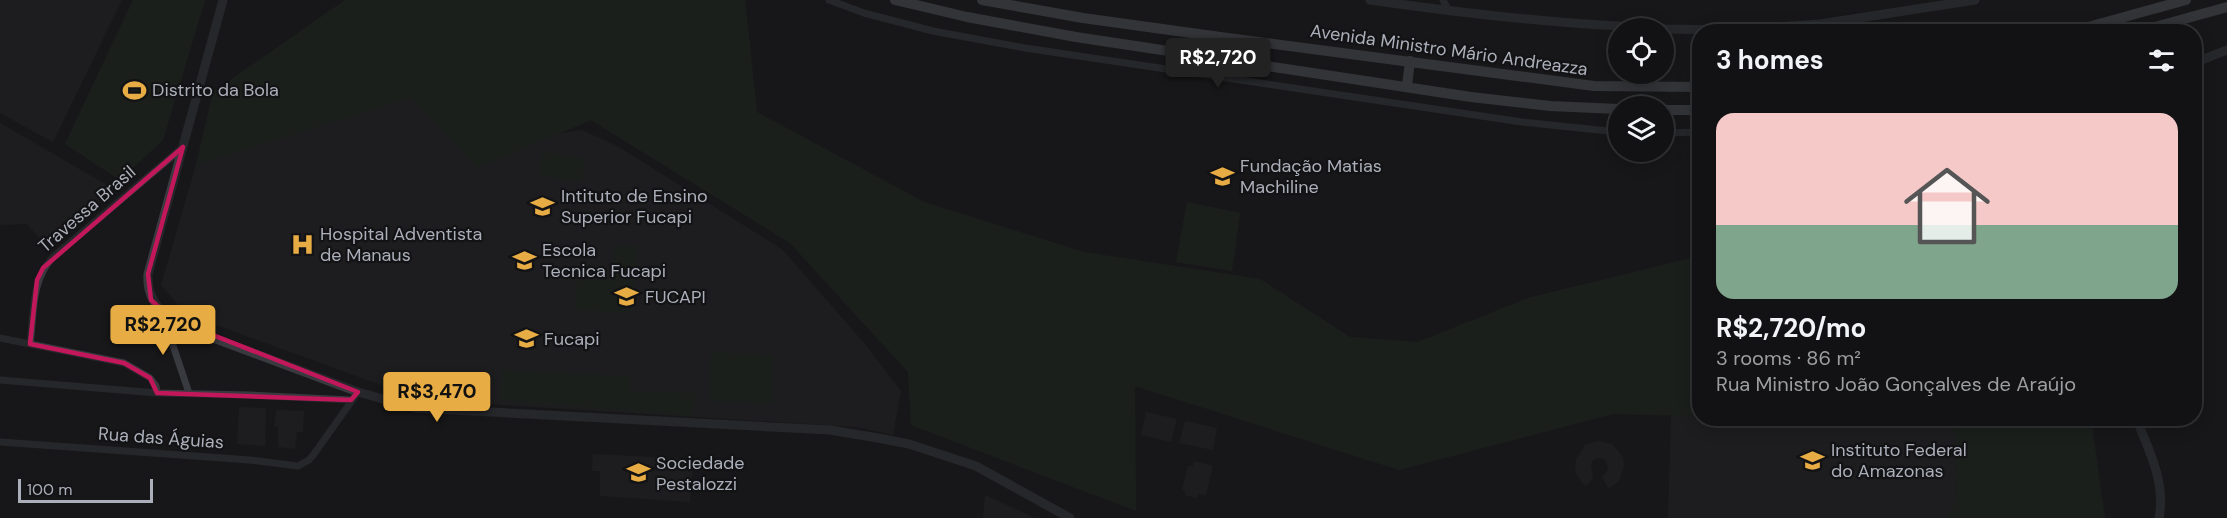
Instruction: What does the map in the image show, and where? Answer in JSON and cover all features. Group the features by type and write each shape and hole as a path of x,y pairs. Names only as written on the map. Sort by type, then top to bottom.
{"main road":[{"path":"895,0 958,15 1076,37 1482,98 1550,106 1608,109"},
{"name":"Avenida Ministro Mário Andreazza","path":"982,0 1083,18 1410,61 1473,72 1594,86 1692,87"},
{"path":"2099,24 2186,0"},
{"path":"2166,24 2227,7"},
{"path":"1407,86 1410,61"},
{"path":"1674,110 1692,110"}],"street":[{"path":"223,0 148,274 147,286 151,300 172,319 197,332 358,392 415,408 830,430 909,444 976,466 1070,518"},
{"path":"829,0 864,13 933,31 1025,48 1522,122 1608,131"},
{"path":"1370,0 1449,11 1608,25"},
{"path":"1443,0 1449,11"},
{"path":"1820,24 1975,0"},
{"path":"1674,28 1692,29"},
{"path":"2202,60 2227,50"},
{"path":"1674,133 1692,132"},
{"name":"Travessa Brasil","path":"30,344 37,280 43,268 183,147"},
{"path":"161,310 189,393"},
{"path":"0,338 124,363 150,378 156,386 157,393"},
{"path":"0,380 157,393 351,400 358,392"},
{"name":"Rua das Águias","path":"0,442 250,459 298,466 315,454 351,400"},
{"path":"2139,426 2153,460 2160,487 2159,518"}],"highlighted area":[{"path":"183,147 148,274 151,300 172,319 358,392 351,400 157,393 150,378 124,363 30,344 37,280 43,268"}],"shaded area":[{"path":"0,0 122,0 53,142 0,113"},
{"name":"Distrito da Bola","path":"133,0 205,0 163,140 120,180 65,144"},
{"path":"345,0 745,0 757,112 924,202 1084,252 1260,279 1350,337 1418,342 1528,298 1692,258 1692,416 1613,414 1399,470 1135,386 1136,511 911,425 908,372 790,243 591,120 477,168 411,98 196,165 213,92"},
{"path":"503,56 542,136 582,130 619,147 783,250 864,343 901,391 893,435 856,427 426,400 186,314 161,285 196,165"},
{"path":"0,123 114,189 52,248 45,245 27,224 0,225"},
{"path":"543,152 585,159 582,182 539,175"},
{"path":"1187,202 1240,213 1232,271 1176,262"},
{"path":"614,246 638,246 631,313 576,310 577,280 611,281"},
{"path":"711,352 773,355 773,404 709,401"},
{"path":"502,370 630,376 630,392 696,393 692,416 500,400"},
{"path":"239,407 266,408 265,446 237,444"},
{"path":"276,410 304,411 303,432 297,432 295,449 278,447 278,427 274,427"},
{"path":"1146,412 1177,419 1171,442 1141,435"},
{"name":"Instituto Federal do Amazonas","path":"1671,415 1692,416 1692,426 1954,426 1957,501 1955,518 1668,518"},
{"path":"1185,421 1217,428 1213,450 1179,443"},
{"path":"1954,426 2092,426 2105,518 1944,518 1957,501"},
{"path":"1598,441 1612,444 1623,457 1624,466 1619,481 1608,488 1602,477 1608,467 1604,459 1597,458 1592,461 1593,477 1587,486 1582,483 1575,472 1576,459 1585,445"},
{"path":"593,454 693,459 690,502 600,496 600,471 592,471"},
{"path":"1194,461 1213,466 1206,495 1198,494 1196,498 1185,495 1186,491 1182,490 1188,466 1193,466"},
{"path":"985,495 1035,518 983,518"}],"place":[{"name":"Distrito da Bola","path":"134,90"},
{"name":"Fundação Matias Machiline","path":"1222,176"},
{"name":"Intituto de Ensino Superior Fucapi","path":"543,206"},
{"name":"Hospital Adventista de Manaus","path":"302,244"},
{"name":"Escola Tecnica Fucapi","path":"524,260"},
{"name":"FUCAPI","path":"627,297"},
{"name":"Fucapi","path":"526,339"},
{"name":"Instituto Federal do Amazonas","path":"1813,460"},
{"name":"Sociedade Pestalozzi","path":"638,473"}]}
